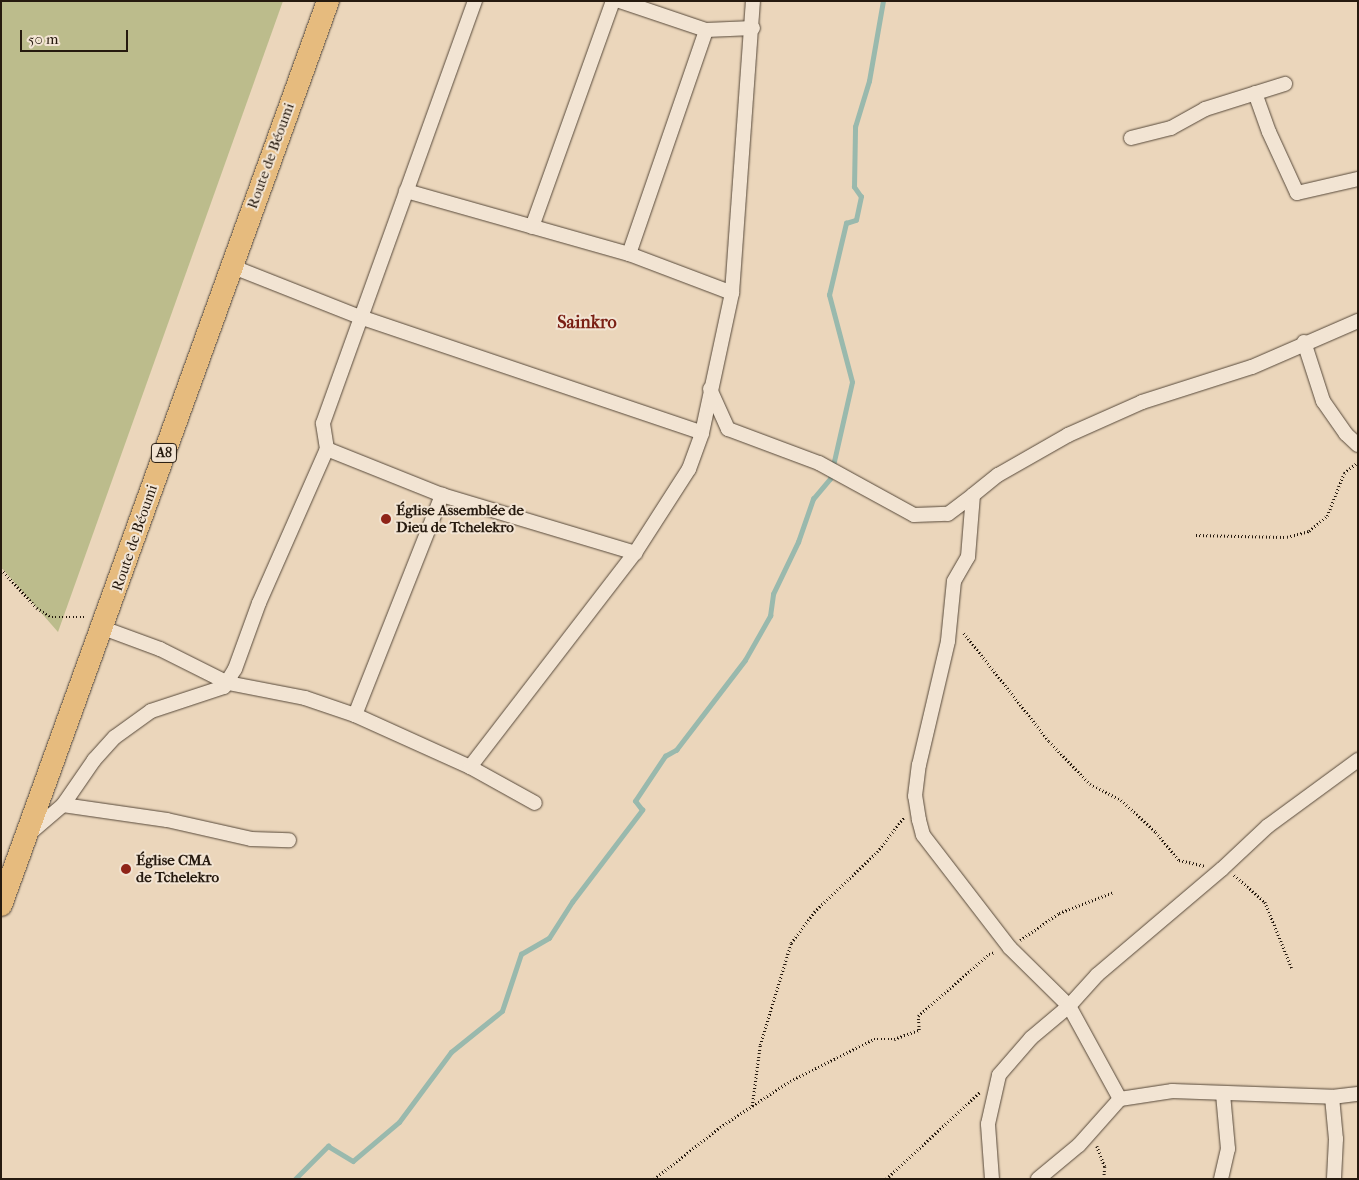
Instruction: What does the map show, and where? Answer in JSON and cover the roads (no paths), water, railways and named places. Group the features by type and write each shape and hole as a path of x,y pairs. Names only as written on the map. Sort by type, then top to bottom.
{"main road":[{"name":"Route de Béoumi","path":"1,905 103,628 231,266 328,1"}],"street":[{"path":"27,836 63,805 94,760 114,737 151,711 224,687 228,683 327,449 323,422 476,1"},
{"path":"532,227 613,1"},
{"path":"620,1 706,30 753,28"},
{"path":"470,767 635,553 689,469 702,433 732,293 753,28 753,1"},
{"path":"629,254 706,30"},
{"path":"1131,138 1170,128 1205,109 1285,84"},
{"path":"1255,92 1269,132 1297,192 1358,178"},
{"path":"406,191 629,254 732,293"},
{"path":"231,266 360,317 702,433"},
{"path":"710,389 728,429 819,463 914,516 948,514 998,474 1068,435 1142,402 1252,367 1304,342 1358,321"},
{"path":"1304,342 1323,401 1346,434 1358,445"},
{"path":"327,449 442,495 635,553"},
{"path":"355,715 442,495"},
{"path":"973,495 968,557 954,581 948,641 919,764 915,796 923,835 1010,948 1069,1006 1120,1099"},
{"path":"103,628 160,649 228,683 305,698 355,715 470,767 535,803"},
{"path":"992,1179 988,1124 999,1075 1032,1038 1069,1006 1097,974 1222,870 1268,826 1358,760"},
{"path":"63,805 167,820 251,840 289,840"},
{"path":"1038,1179 1092,1131 1120,1099 1172,1091 1332,1097 1358,1094"},
{"path":"1221,1179 1228,1149 1223,1094"},
{"path":"1332,1097 1336,1139 1334,1179"}],"waterway":[{"path":"295,1179 328,1146 353,1161 399,1122 451,1052 502,1011 521,954 549,938 572,902 642,810 635,801 665,756 676,750 745,660 770,616 773,594 798,542 813,499 830,479 852,382 829,295 846,223 856,220 861,197 854,187 855,127 869,81 883,1"}],"place":[{"name":"Église Assemblée de Dieu de Tchelekro","path":"386,519"},
{"name":"Église CMA de Tchelekro","path":"126,869"}],"district":[{"name":"Sainkro","path":"587,323"}]}
